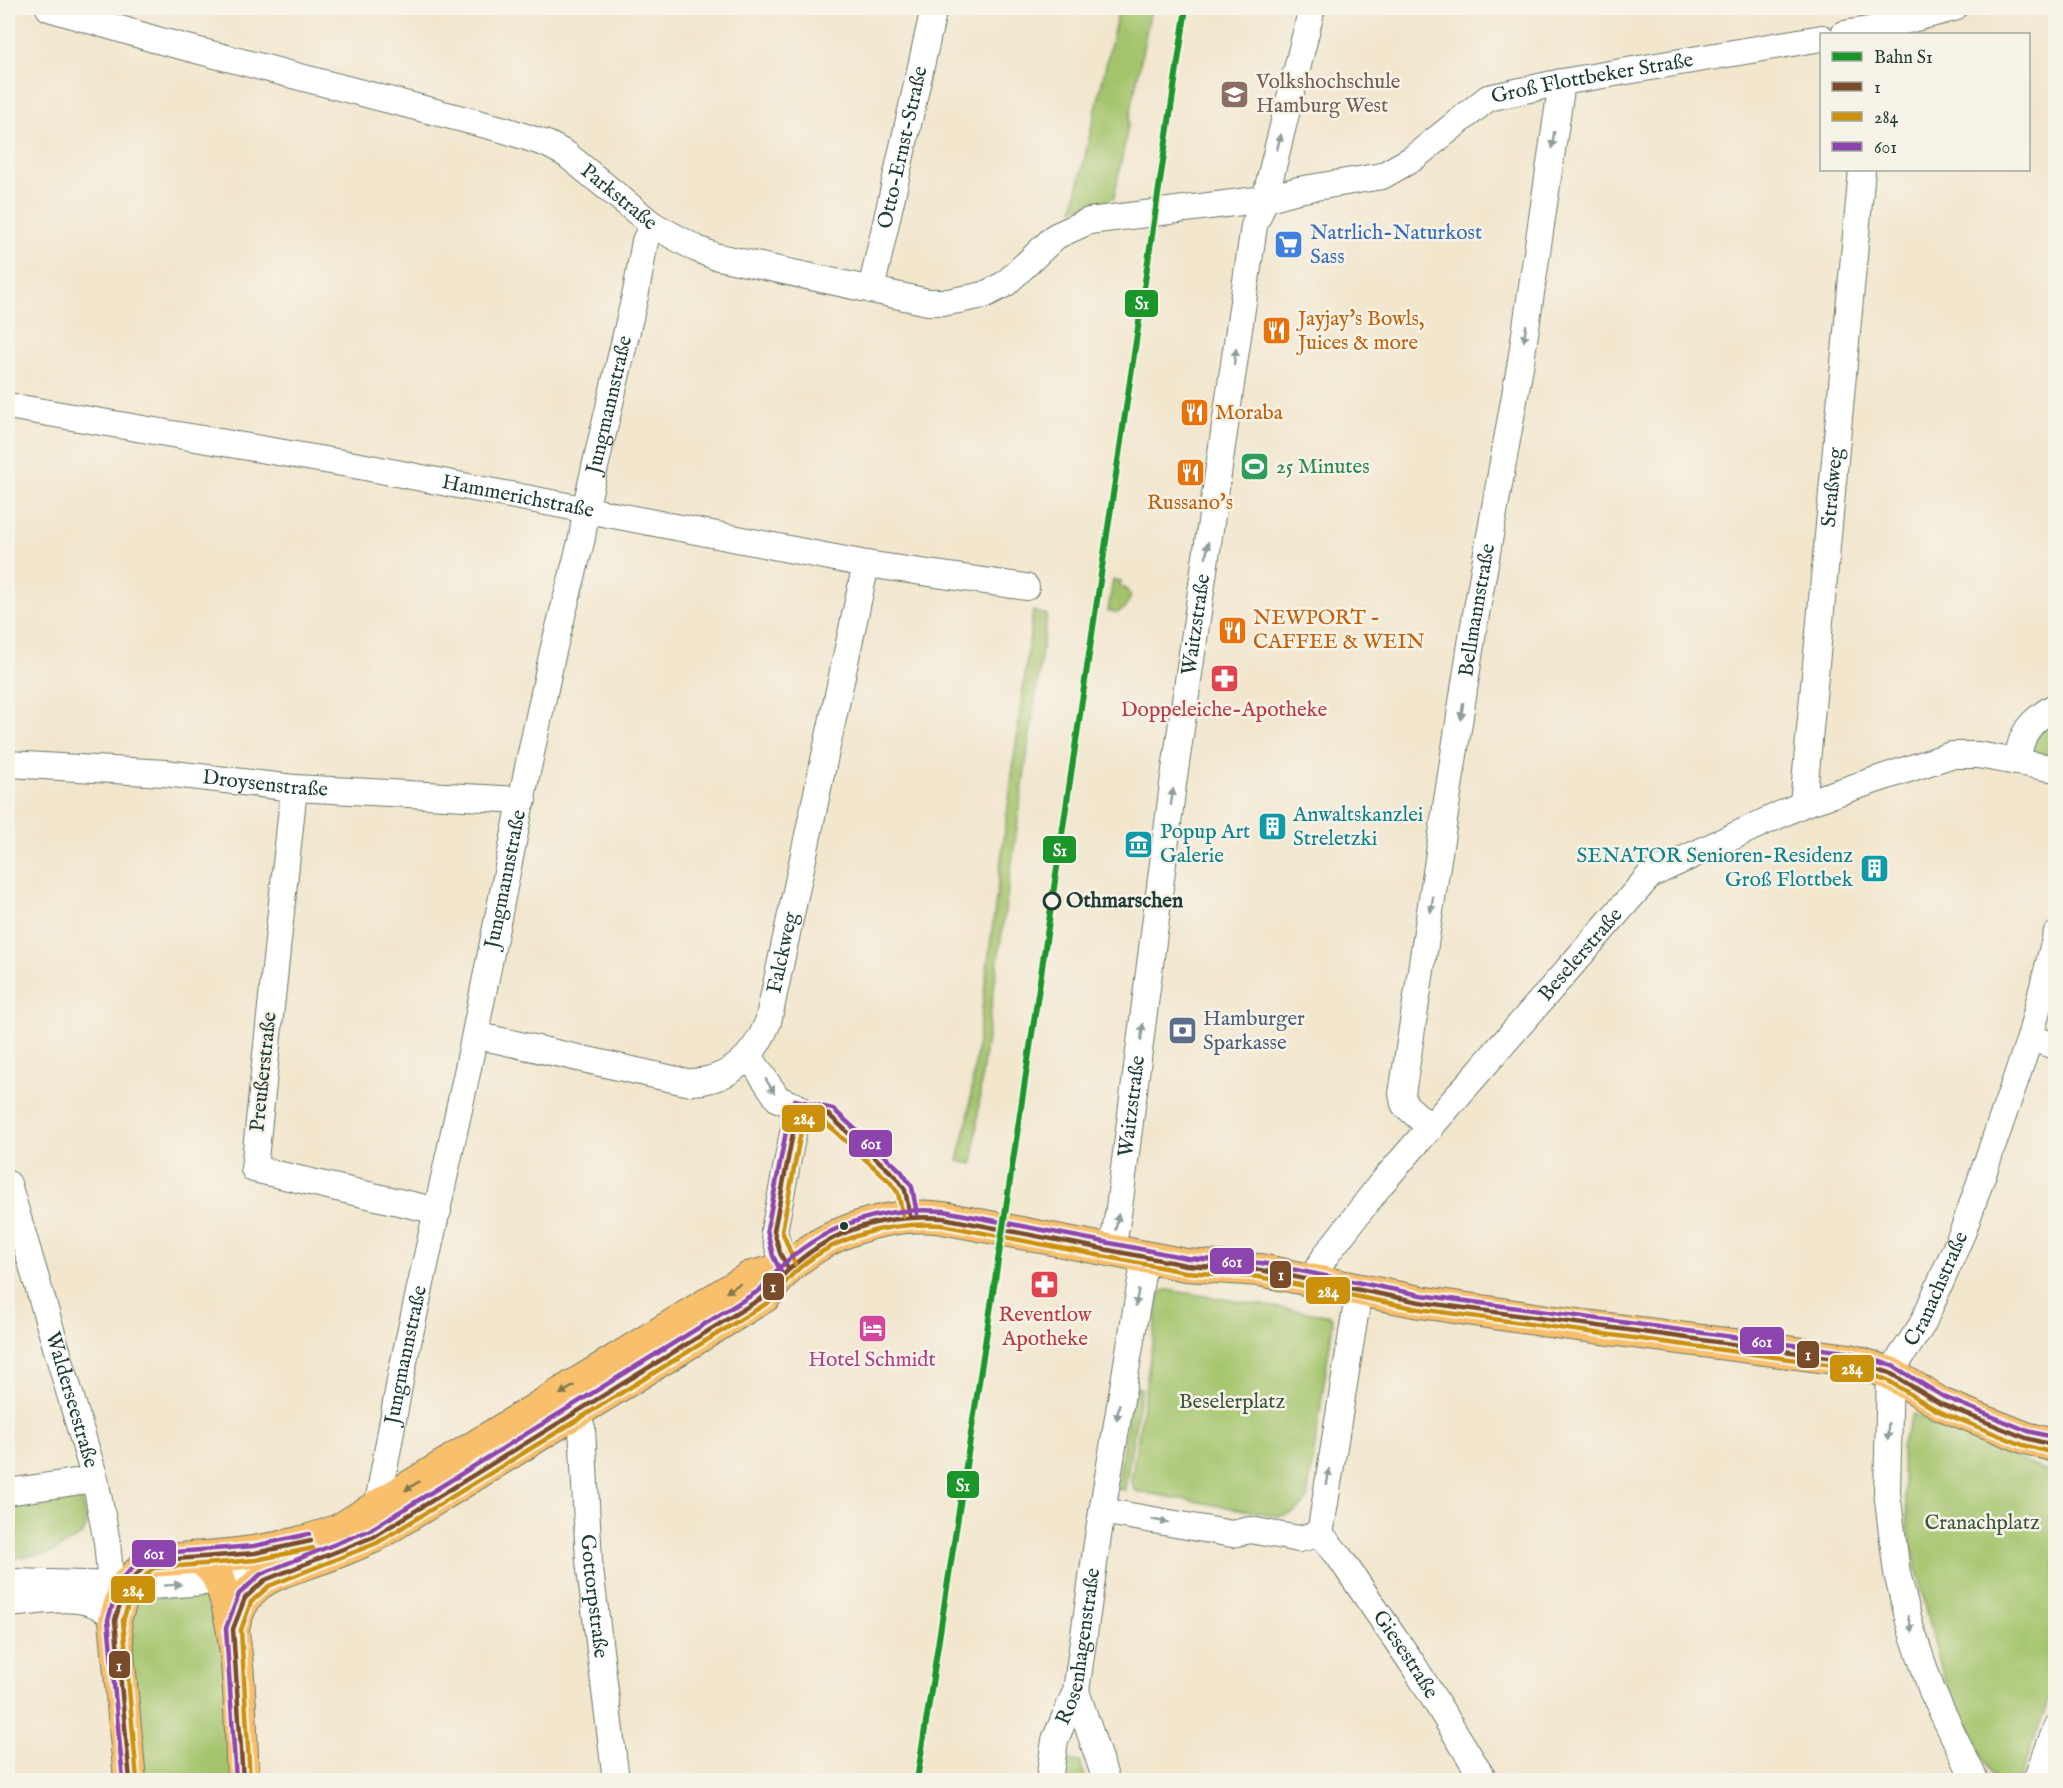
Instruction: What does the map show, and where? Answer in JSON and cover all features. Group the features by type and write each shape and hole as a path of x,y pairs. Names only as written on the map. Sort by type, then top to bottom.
{"main road":[{"path":"232,1629 236,1613 245,1596 267,1577 320,1559 751,1277 788,1268 845,1234 876,1222 920,1215 1198,1267 1260,1270 1359,1290 1555,1322 1850,1360 1890,1373 1941,1404 2026,1438 2055,1446"},
{"path":"199,1557 290,1547 339,1530 374,1523 574,1415 765,1296 788,1268"},
{"path":"199,1557 209,1565 220,1581 232,1629 243,1780"},
{"name":"Walderseestraße","path":"130,1780 115,1620 115,1577 150,1561 199,1557"}],"street":[{"name":"Parkstraße","path":"49,8 96,15 505,130 547,144 589,172 653,225 714,256 928,302 948,302 984,295 1005,284 1056,236 1076,225 1098,220 1176,212"},
{"name":"Otto-Ernst-Straße","path":"872,290 934,8"},
{"name":"Waitzstraße","path":"1112,1251 1173,784 1254,226 1265,199 1312,8"},
{"path":"1859,33 1874,32 1954,8"},
{"name":"Groß Flottbeker Straße","path":"1176,212 1265,199 1298,190 1382,176 1412,159 1488,98 1562,82 1820,38"},
{"name":"Bellmannstraße","path":"1431,1128 1404,1104 1401,1094 1473,631 1521,361 1562,82"},
{"name":"Straßweg","path":"1803,804 1862,171"},
{"name":"Jungmannstraße","path":"374,1523 401,1375 475,1035 553,651 582,538 585,510 636,292 641,258 653,225"},
{"name":"Hammerichstraße","path":"8,406 292,453 866,564 1026,587"},
{"name":"Falckweg","path":"475,1035 686,1082 716,1078 738,1066 749,1056 768,1022 866,564"},
{"path":"2017,762 2020,741 2035,719 2055,706"},
{"name":"Beselerstraße","path":"1311,1280 1326,1255 1380,1185 1650,875 1803,804 1951,755 1978,755 2055,769"},
{"name":"Droysenstraße","path":"8,764 165,773 294,788 523,800"},
{"name":"Preußerstraße","path":"294,788 254,1169 438,1211"},
{"name":"Cranachstraße","path":"1890,1373 1922,1325 1963,1231 2030,1038 2055,935"},
{"path":"2030,1038 2055,1046"},
{"path":"749,1056 778,1099 798,1107 774,1231 788,1268"},
{"name":"Walderseestraße","path":"8,1184 95,1479 115,1577"},
{"path":"1145,1257 1102,1511 1232,1534 1250,1530 1299,1539 1320,1534 1359,1290"},
{"path":"1890,1373 1887,1492 1897,1573 1911,1629 1932,1691 1975,1780"},
{"name":"Gottorpstraße","path":"574,1415 582,1428 589,1561 616,1780"},
{"path":"8,1492 95,1479"},
{"name":"Rosenhagenstraße","path":"1049,1780 1055,1740 1076,1691 1102,1511"},
{"name":"Giesestraße","path":"1320,1534 1338,1555 1412,1663 1484,1780"},
{"path":"10,1590 37,1574 115,1577 153,1586 267,1577"},
{"path":"10,1590 80,1600 103,1607 115,1620"},
{"path":"1076,1691 1106,1780"},
{"path":"2036,1780 2054,1737"}],"green space":[{"path":"1119,8 1151,8 1114,198 1073,209"},
{"path":"1113,580 1121,581 1120,587 1125,588 1131,596 1125,608 1118,612 1108,611"},
{"path":"1033,611 1047,615 982,1073 973,1164 958,1161 968,1118"},
{"path":"2055,721 2055,756 2034,752 2031,748 2031,737"},
{"name":"Beselerplatz","path":"1167,1290 1331,1316 1333,1322 1307,1499 1296,1512 1279,1516 1135,1491 1131,1482 1159,1299 1161,1292"},
{"path":"1132,1387 1141,1388 1125,1490 1117,1489"},
{"name":"Cranachplatz","path":"1913,1414 2055,1475 2055,1683 2019,1780 1995,1780 1978,1751 1944,1678 1927,1617 1908,1529 1901,1446"},
{"path":"79,1491 87,1525 83,1534 51,1553 8,1559 8,1503"},
{"path":"217,1593 235,1780 141,1780 127,1632 134,1599"},
{"path":"1066,1762 1080,1762 1086,1780 1063,1780"}],"rail line":[{"name":"S1","path":"917,1780 999,1254 1186,8"}],"transit line":[{"name":"601","path":"781,1272 773,1256 767,1230 791,1106 795,1100 833,1109 901,1171 912,1187 917,1214"},
{"name":"1","path":"798,1107 829,1115 896,1177 905,1190 910,1215"},
{"name":"1","path":"788,1268 780,1253 774,1231 798,1107"},
{"name":"284","path":"795,1264 782,1231 804,1116 825,1122 890,1182 898,1193 903,1216"},
{"name":"601","path":"236,1780 226,1628 239,1594 261,1574 370,1530 760,1290 797,1252 819,1238 842,1226 891,1213 917,1210 944,1211 1187,1258 1261,1263 1421,1295 1852,1353 1893,1366 1944,1397 2028,1431 2056,1438"},
{"name":"1","path":"243,1780 233,1629 245,1598 265,1580 373,1537 765,1296 783,1276 822,1245 844,1233 866,1225 891,1220 943,1218 1186,1265 1260,1270 1420,1302 1850,1360 1890,1373 1941,1404 2026,1438 2056,1446"},
{"name":"284","path":"250,1780 241,1630 251,1602 269,1586 377,1543 769,1302 793,1274 825,1250 843,1241 882,1229 942,1225 1185,1272 1259,1277 1419,1309 1848,1367 1887,1380 1938,1411 2023,1445 2054,1453"},
{"name":"601","path":"123,1780 108,1620 120,1580 148,1554 254,1546 309,1534"},
{"name":"1","path":"150,1561 255,1553 311,1541"},
{"name":"284","path":"137,1779 123,1621 133,1589 153,1568 256,1560 313,1548"},
{"name":"1","path":"130,1780 115,1620 126,1585 150,1561"}],"place":[{"name":"Volkshochschule Hamburg West","path":"1235,94"},
{"name":"Natrlich-Naturkost Sass","path":"1289,245"},
{"name":"Jayjay's Bowls, Juices & more","path":"1277,331"},
{"name":"Moraba","path":"1194,413"},
{"name":"25 Minutes","path":"1255,467"},
{"name":"Russano's","path":"1190,472"},
{"name":"NEWPORT - CAFFEE & WEIN","path":"1232,630"},
{"name":"Doppeleiche-Apotheke","path":"1224,679"},
{"name":"Anwaltskanzlei Streletzki","path":"1272,827"},
{"name":"Popup Art Galerie","path":"1139,844"},
{"name":"SENATOR Senioren-Residenz Groß Flottbek","path":"1874,868"},
{"name":"Othmarschen","path":"1052,901"},
{"name":"Hamburger Sparkasse","path":"1182,1031"},
{"name":"Reventlow Apotheke","path":"1045,1284"},
{"name":"Hotel Schmidt","path":"872,1329"}]}
